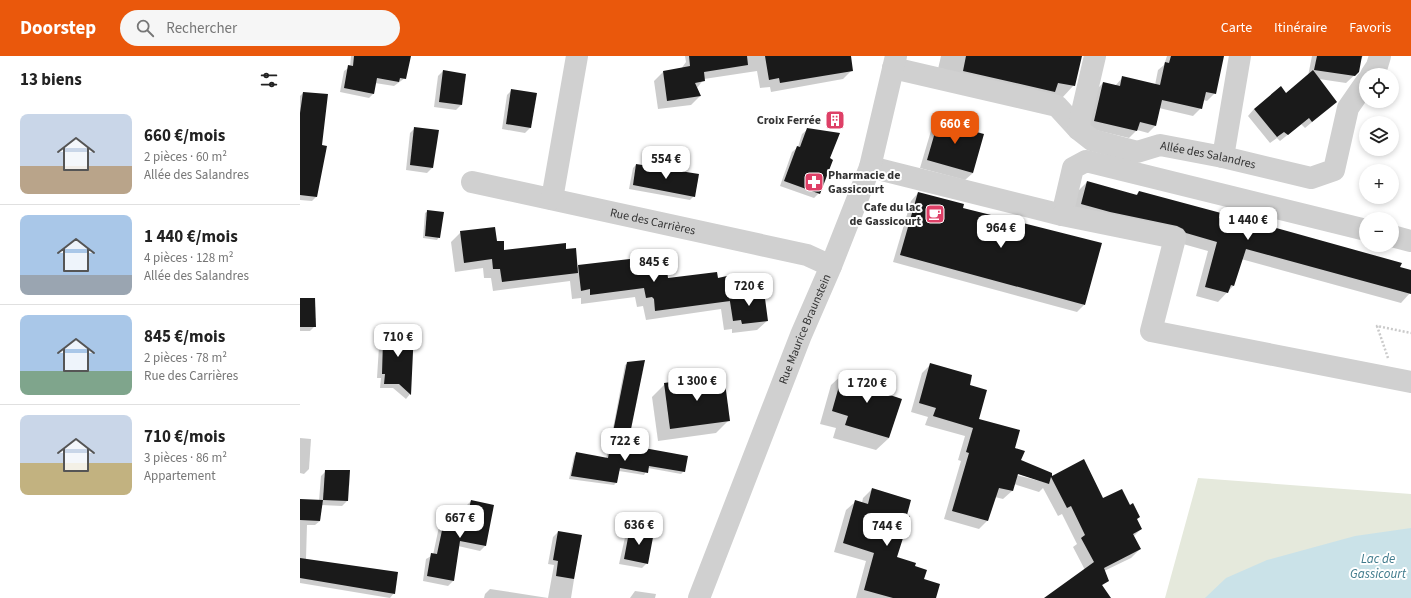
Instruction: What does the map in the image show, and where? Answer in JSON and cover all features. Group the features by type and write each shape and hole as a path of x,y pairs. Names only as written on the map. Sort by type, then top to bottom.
{"street":[{"path":"552,199 577,56"},
{"path":"1078,129 1095,56"},
{"path":"1222,157 1240,56"},
{"path":"1376,68 1380,56"},
{"name":"Allée des Salandres","path":"894,62 1057,106 1078,129 1092,140 1137,152 1160,145 1222,157 1312,178 1334,170 1348,108 1359,92"},
{"name":"Rue Maurice Braunstein","path":"699,598 801,335 831,266 870,167 894,62"},
{"path":"1062,214 1073,168 1086,161 1359,228"},
{"path":"870,167 1062,214 1175,238 1151,331 1411,382"},
{"name":"Rue des Carrières","path":"472,182 808,255 831,266"},
{"path":"1399,238 1411,241"}],"path":[{"path":"1389,378 1388,354 1377,326 1411,333"}],"shaded area":[{"path":"1198,478 1411,494 1411,598 1165,598"}],"water":[{"name":"Lac de Gassicourt","path":"1411,528 1411,598 1205,598 1226,578 1267,560 1355,536"}],"building":[{"path":"354,56 411,56 406,79 400,78 399,82 377,78 374,94 344,88 348,65 353,66"},
{"path":"689,56 747,56 748,65 704,72 705,81 695,83 701,96 667,101 663,71 690,66"},
{"path":"765,56 851,56 853,71 780,83 779,78 769,80"},
{"path":"966,56 1082,56 1075,86 1058,83 1055,92 963,71"},
{"path":"1171,56 1224,56 1216,94 1206,92 1202,109 1162,100 1156,126 1140,122 1137,131 1094,121 1103,82 1120,86 1122,76 1160,85 1165,62 1169,63"},
{"path":"1317,56 1362,56 1359,72 1355,76 1314,70"},
{"path":"443,70 466,74 462,105 439,102"},
{"path":"1313,70 1337,102 1312,122 1309,118 1288,135 1284,132 1277,137 1254,109 1281,86 1286,93"},
{"path":"511,89 537,93 531,128 506,124"},
{"path":"303,92 328,94 322,145 327,146 317,197 300,195 300,113"},
{"path":"940,115 971,123 969,130 984,134 973,173 927,160"},
{"path":"414,127 439,130 433,168 410,165"},
{"path":"807,128 840,133 830,158 833,160 820,194 784,181 797,146 800,147"},
{"path":"636,164 699,174 695,197 633,185"},
{"path":"1087,181 1137,195 1139,191 1221,213 1219,218 1260,228 1262,224 1402,263 1400,267 1411,270 1411,294 1246,249 1234,286 1231,285 1228,293 1205,287 1217,242 1186,233 1183,229 1177,226 1110,212 1081,204"},
{"path":"918,192 964,204 963,208 1102,243 1085,305 900,255"},
{"path":"427,210 444,212 440,238 425,236"},
{"path":"495,227 497,241 504,241 504,250 566,243 566,249 576,248 578,273 502,282 500,269 493,269 492,259 464,263 460,231"},
{"path":"647,257 648,266 666,263 668,278 717,272 718,278 727,276 730,301 655,311 654,299 652,297 646,298 644,288 590,295 590,289 581,291 578,265"},
{"path":"764,291 768,321 742,324 741,320 733,321 729,295"},
{"path":"300,298 315,298 316,327 300,327"},
{"path":"386,329 414,330 411,395 399,384 384,384 385,374 382,374 383,340 385,340"},
{"path":"645,360 630,434 612,437 627,362"},
{"path":"930,363 972,375 970,385 987,390 979,419 1020,430 1015,448 1025,451 1021,460 1052,473 1052,476 1084,459 1103,498 1122,489 1130,505 1133,503 1140,517 1137,519 1142,529 1133,534 1141,549 1104,568 1109,581 1102,585 1111,598 1044,598 1094,562 1081,538 1085,535 1071,506 1067,508 1051,477 1049,484 1018,474 1013,491 999,488 988,521 952,511 969,453 966,452 973,428 933,416 936,408 919,403"},
{"path":"843,372 860,376 861,373 877,378 876,381 887,385 884,393 902,399 889,438 845,425 848,416 832,411"},
{"path":"724,375 730,421 670,429 664,383"},
{"path":"611,442 688,456 685,472 649,466 648,473 620,468 617,483 571,476 576,452 608,458"},
{"path":"325,470 350,470 348,501 323,500"},
{"path":"872,488 911,500 907,515 910,516 897,557 916,563 915,566 927,570 924,579 940,584 936,598 893,598 864,590 874,553 843,543 855,500 868,504"},
{"path":"300,499 323,500 320,521 300,520"},
{"path":"471,500 494,505 486,546 460,541 454,581 427,576 431,553 437,554 445,516 466,521"},
{"path":"630,527 654,532 648,564 624,559"},
{"path":"558,531 582,535 574,579 556,576 558,561 553,560"},
{"path":"300,558 398,572 395,594 300,578"}],"place":[{"name":"Croix Ferrée","path":"835,120"},
{"name":"Pharmacie de Gassicourt","path":"814,182"},
{"name":"Cafe du lac de Gassicourt","path":"935,214"}]}
